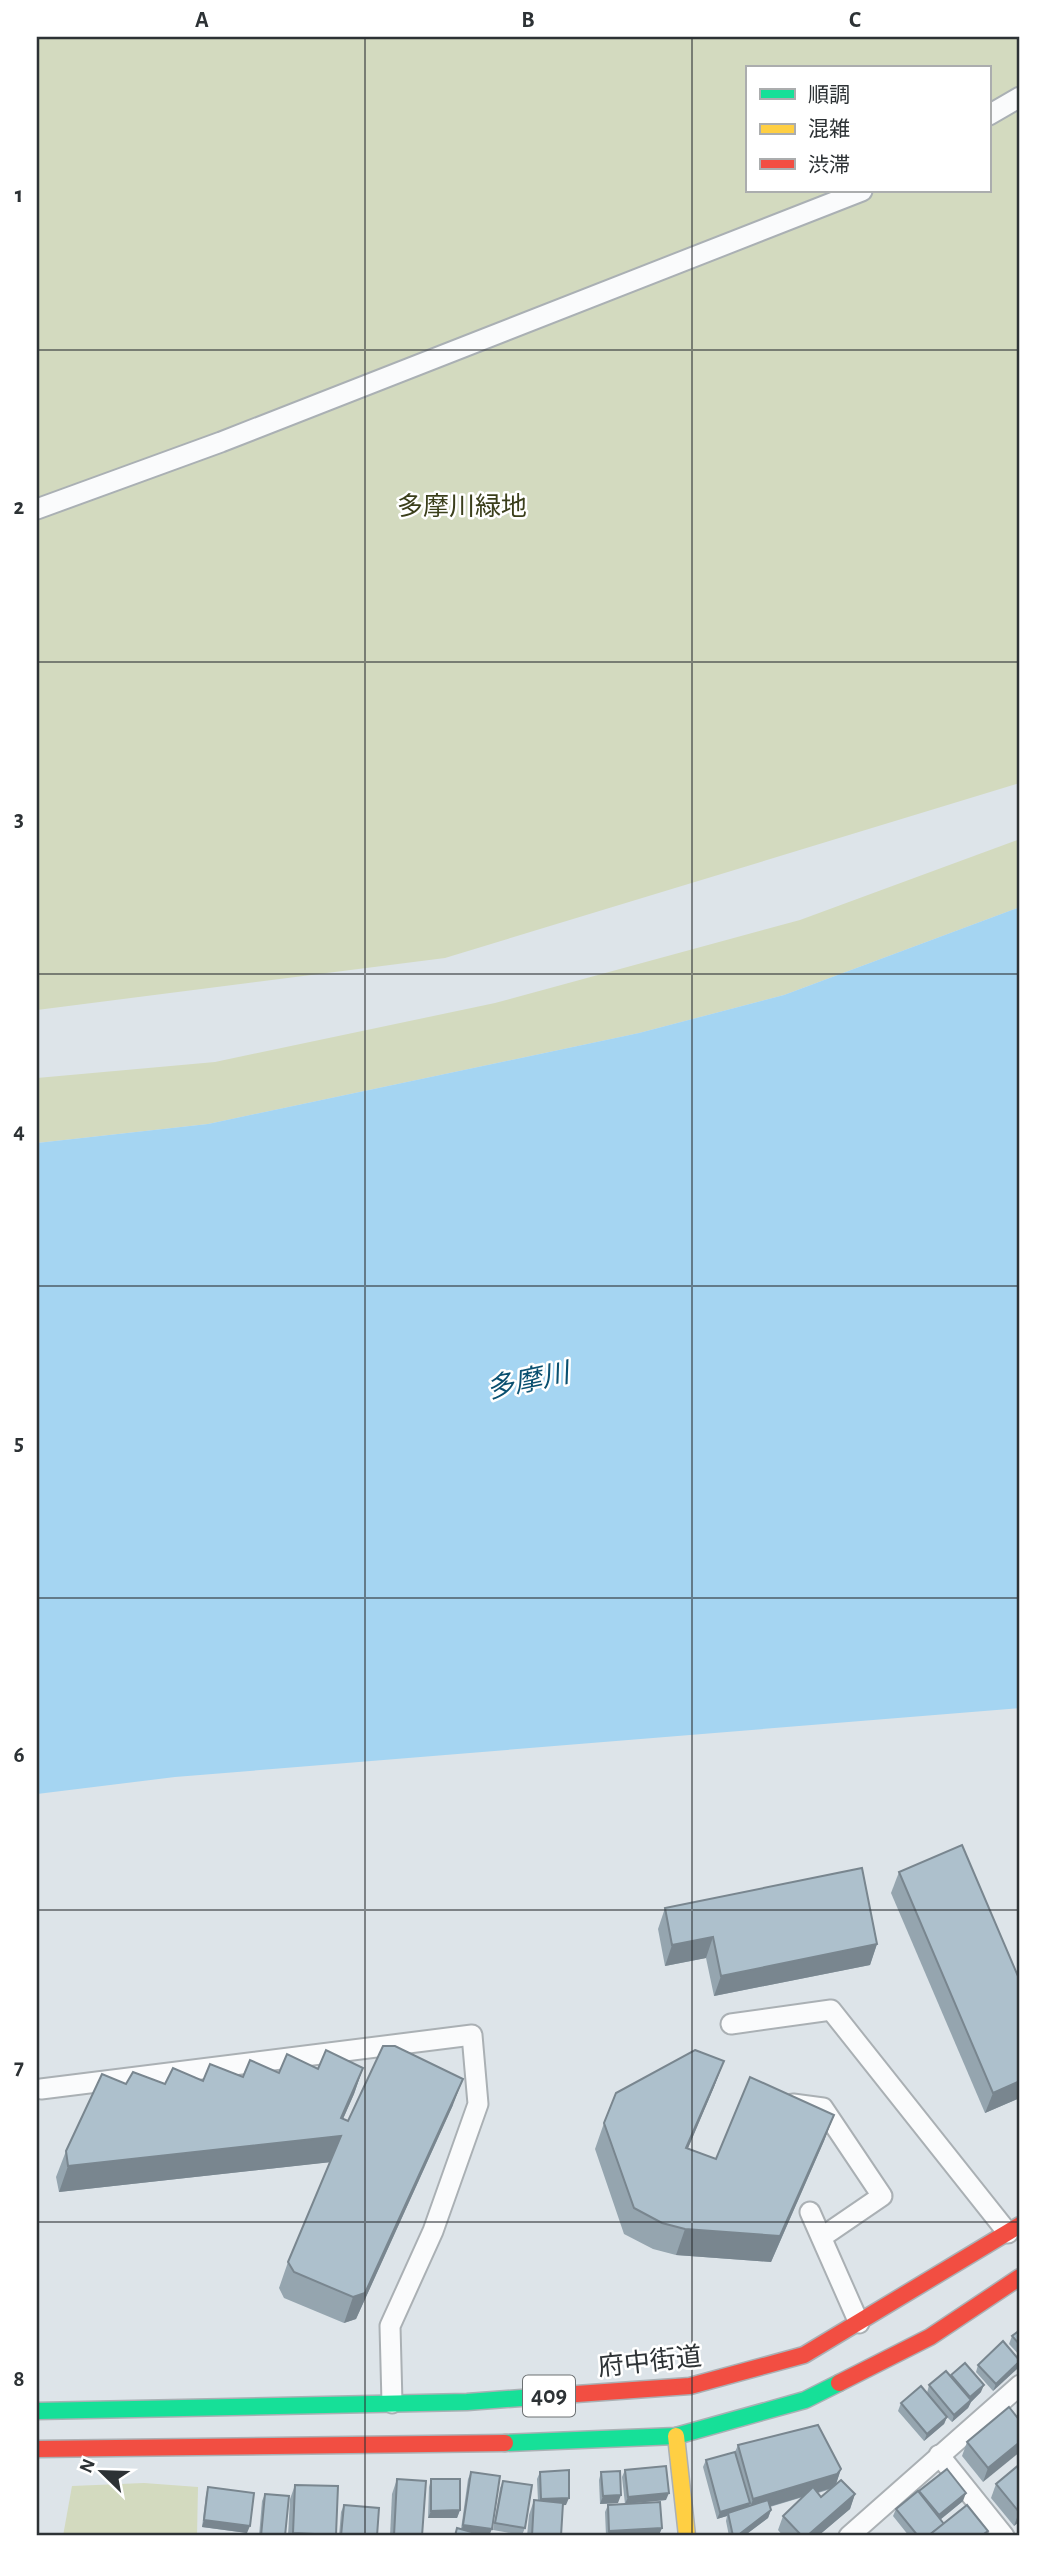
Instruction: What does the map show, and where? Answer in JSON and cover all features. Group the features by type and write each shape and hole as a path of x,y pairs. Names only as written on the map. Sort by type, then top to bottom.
{"main road":[{"name":"府中街道","path":"37,2411 467,2402 690,2386 804,2355 1014,2229"},
{"name":"409","path":"37,2449 526,2442 676,2436 805,2400 930,2337 1020,2277"},
{"path":"676,2436 687,2536"}],"lane":[{"path":"990,114 1020,97"},
{"path":"37,509 220,442 859,192"},
{"path":"731,2024 831,2010 1014,2229"},
{"path":"41,2089 472,2035 478,2104 433,2231 390,2326 392,2403"},
{"path":"768,2101 823,2108 882,2196 822,2238"},
{"path":"810,2211 859,2323"},
{"path":"849,2536 1020,2385"},
{"path":"939,2455 1004,2536"}],"green space":[{"name":"多摩川緑地","path":"37,37 1020,37 1020,783 445,958 37,1010"},
{"path":"1020,839 1020,907 784,995 639,1033 208,1124 37,1143 37,1078 215,1062 495,1003 800,920"},
{"path":"144,2483 198,2487 197,2536 63,2536 72,2486"}],"water":[{"name":"多摩川","path":"1020,907 1020,1708 175,1777 37,1794 37,1143 208,1124 639,1033 784,995"}],"building":[{"path":"962,1845 1020,1981 1020,2081 993,2093 899,1872"},
{"path":"862,1868 877,1944 721,1976 713,1937 672,1945 665,1908"},
{"path":"383,2046 395,2046 463,2079 365,2293 353,2297 294,2272 288,2262 341,2136 68,2166 66,2151 102,2074 126,2084 133,2072 165,2084 173,2068 203,2081 210,2064 243,2077 250,2060 279,2073 287,2054 318,2069 326,2050 363,2068 341,2118 348,2121"},
{"path":"695,2050 724,2061 686,2148 716,2159 750,2077 834,2115 780,2236 685,2229 662,2223 634,2208 604,2123 616,2093"},
{"path":"1020,2330 1020,2345 1012,2336"},
{"path":"1003,2341 1020,2361 996,2384 978,2365"},
{"path":"965,2363 984,2385 970,2397 951,2375"},
{"path":"946,2371 971,2400 954,2415 929,2385"},
{"path":"921,2386 947,2417 927,2434 901,2403"},
{"path":"1009,2407 1020,2421 1020,2442 988,2468 967,2442"},
{"path":"818,2425 841,2469 837,2474 753,2499 738,2445"},
{"path":"735,2452 750,2503 720,2512 706,2460"},
{"path":"1020,2464 1020,2511 1019,2512 996,2484"},
{"path":"666,2466 669,2493 628,2497 625,2470"},
{"path":"947,2469 966,2493 939,2515 919,2491"},
{"path":"569,2470 569,2498 541,2499 540,2472"},
{"path":"620,2471 621,2495 603,2496 601,2472"},
{"path":"471,2472 500,2476 492,2529 463,2525"},
{"path":"397,2479 426,2481 422,2536 394,2536"},
{"path":"431,2479 460,2479 460,2510 431,2511"},
{"path":"841,2480 855,2494 807,2536 802,2536 783,2516 813,2487 821,2497"},
{"path":"503,2481 532,2485 525,2528 495,2523"},
{"path":"295,2485 338,2486 336,2535 293,2533"},
{"path":"208,2487 254,2493 250,2526 204,2520"},
{"path":"918,2491 944,2524 928,2536 918,2536 896,2509"},
{"path":"265,2494 289,2496 285,2536 261,2536"},
{"path":"534,2500 563,2503 561,2536 532,2536"},
{"path":"768,2500 771,2510 737,2536 733,2536 728,2513"},
{"path":"660,2502 662,2528 609,2531 608,2505"},
{"path":"344,2505 379,2508 377,2536 341,2536"},
{"path":"967,2505 988,2531 981,2536 928,2536"},
{"path":"457,2528 475,2533 474,2536 455,2536"},
{"path":"634,2535 661,2536 634,2536"}],"traffic: fast":[{"path":"505,2443 676,2436 805,2400 839,2383"},
{"path":"37,2411 467,2402 548,2396"}],"traffic: slow":[{"path":"676,2436 687,2536"}],"traffic: jam":[{"path":"548,2396 690,2386 804,2355 1020,2225"},
{"path":"839,2383 930,2337 1020,2277"},
{"path":"37,2449 505,2443"}]}
